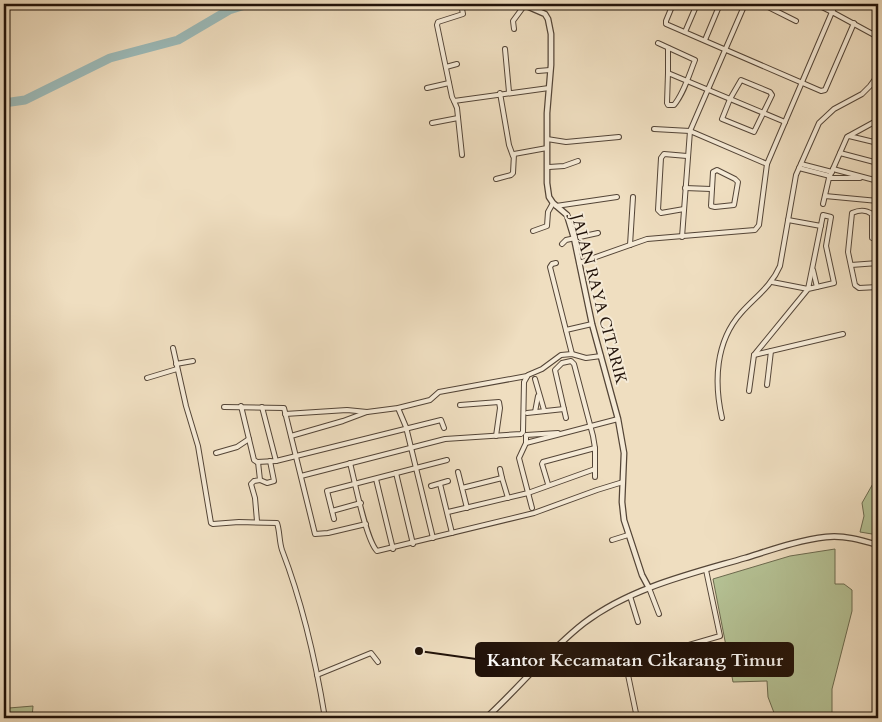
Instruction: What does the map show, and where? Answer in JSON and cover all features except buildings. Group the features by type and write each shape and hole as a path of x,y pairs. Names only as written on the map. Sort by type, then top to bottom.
{"street":[{"path":"460,4 463,14 437,23 458,118 462,155"},
{"path":"673,4 665,23 821,91 825,90 854,23"},
{"path":"685,32 697,4"},
{"path":"705,40 720,4"},
{"path":"682,236 690,131 745,4"},
{"path":"762,4 796,21"},
{"path":"816,4 878,37"},
{"path":"579,263 647,240 755,230 760,226 767,164 836,4"},
{"path":"514,29 513,21 523,5"},
{"name":"JALAN RAYA CITARIK","path":"523,5 543,12 548,19 551,34 547,113 549,197 554,205 567,215 574,238 592,324 618,419 624,453 622,482 624,520 642,575 649,588"},
{"path":"658,44 668,48 695,60 678,100 674,105 670,106 667,103 668,48"},
{"path":"505,49 509,92"},
{"path":"446,67 457,64"},
{"path":"538,71 550,70"},
{"path":"668,73 785,122"},
{"path":"722,418 717,390 717,371 720,354 740,314 772,282 780,266 796,175 819,123 834,109 862,94 878,75"},
{"path":"739,81 745,81 771,94 755,131 753,132 722,119 730,98 739,81"},
{"path":"427,88 449,83"},
{"path":"454,101 500,93 549,88"},
{"path":"496,179 511,176 513,173 513,156 509,145 500,93"},
{"path":"432,122 458,118"},
{"path":"823,204 831,174 847,137 877,122"},
{"path":"654,129 690,131 767,164"},
{"path":"849,136 878,143"},
{"path":"547,139 566,142 619,137"},
{"path":"513,156 520,152 547,148"},
{"path":"840,153 878,163"},
{"path":"684,210 661,213 658,210 661,158 664,154 687,156"},
{"path":"548,167 564,166 578,162"},
{"path":"800,166 831,174 878,181"},
{"path":"714,171 735,179 738,184 734,205 711,207 711,189 714,171"},
{"path":"831,174 868,179"},
{"path":"685,188 711,189"},
{"path":"534,231 548,224 548,212 554,205 617,196"},
{"path":"825,196 878,201"},
{"path":"630,245 633,197"},
{"path":"878,240 872,238 872,214 862,210 852,213 848,242 856,287 878,287"},
{"path":"749,391 754,355 808,289 823,215 831,217 826,246 834,284 808,289 772,282"},
{"path":"788,220 821,226"},
{"path":"562,244 566,240 598,233"},
{"path":"556,263 552,264 551,268 572,354"},
{"path":"851,265 878,264"},
{"path":"813,267 817,287"},
{"path":"566,330 592,324"},
{"path":"754,355 843,334"},
{"path":"173,348 186,406 198,446 211,523 257,521 275,522 278,525 282,549 292,575 317,675 325,718"},
{"path":"767,385 771,351"},
{"path":"285,414 347,410 366,412 398,408 430,400 439,392 528,375 542,369 561,355 572,354 586,358 601,356"},
{"path":"147,378 193,361"},
{"path":"566,418 555,370 562,363 571,361 574,364 595,448 595,477"},
{"path":"301,476 445,439 518,435 523,432 524,382 528,375"},
{"path":"535,379 544,410"},
{"path":"535,412 539,394"},
{"path":"460,405 499,402 500,408 496,423 496,436"},
{"path":"241,406 254,460 258,462 276,461 406,427 441,420 444,428"},
{"path":"224,407 282,407 315,534 328,533 366,524"},
{"path":"262,407 276,461"},
{"path":"398,408 406,427 433,538"},
{"path":"527,413 564,409"},
{"path":"291,436 343,421 366,412"},
{"path":"526,442 618,419"},
{"path":"532,508 519,458 526,442 526,435 570,432"},
{"path":"216,453 237,447 249,440"},
{"path":"548,484 543,462 595,448"},
{"path":"334,519 327,491 446,460"},
{"path":"257,521 255,498 251,484 254,480 267,483 274,481 270,461"},
{"path":"258,462 260,480"},
{"path":"350,463 375,550 381,552 534,513 622,482"},
{"path":"500,469 508,498"},
{"path":"448,512 528,493 548,484 595,469"},
{"path":"458,472 467,508"},
{"path":"396,473 413,544"},
{"path":"462,488 502,478"},
{"path":"376,479 393,549"},
{"path":"431,486 448,481"},
{"path":"440,484 452,533"},
{"path":"332,511 361,503"},
{"path":"612,540 628,534"},
{"path":"486,718 577,630 597,615 630,596 706,570 825,537 844,537 878,545"},
{"path":"876,571 878,563"},
{"path":"637,718 626,668 627,663 720,636 706,570"},
{"path":"649,588 660,614"},
{"path":"630,596 638,622"},
{"path":"317,675 371,653 378,662"}],"green space":[{"path":"876,469 878,469 878,535 860,532 864,516 862,503 875,480"},
{"path":"835,549 835,584 844,584 852,590 852,611 832,689 832,716 776,718 768,697 767,681 733,682 713,579 790,556"},
{"path":"4,706 9,708 33,706 32,718 4,718"}],"waterway":[{"path":"4,103 25,100 110,58 178,40 229,10 248,4"}],"place":[{"name":"Kantor Kecamatan Cikarang Timur","path":"419,651"}]}
